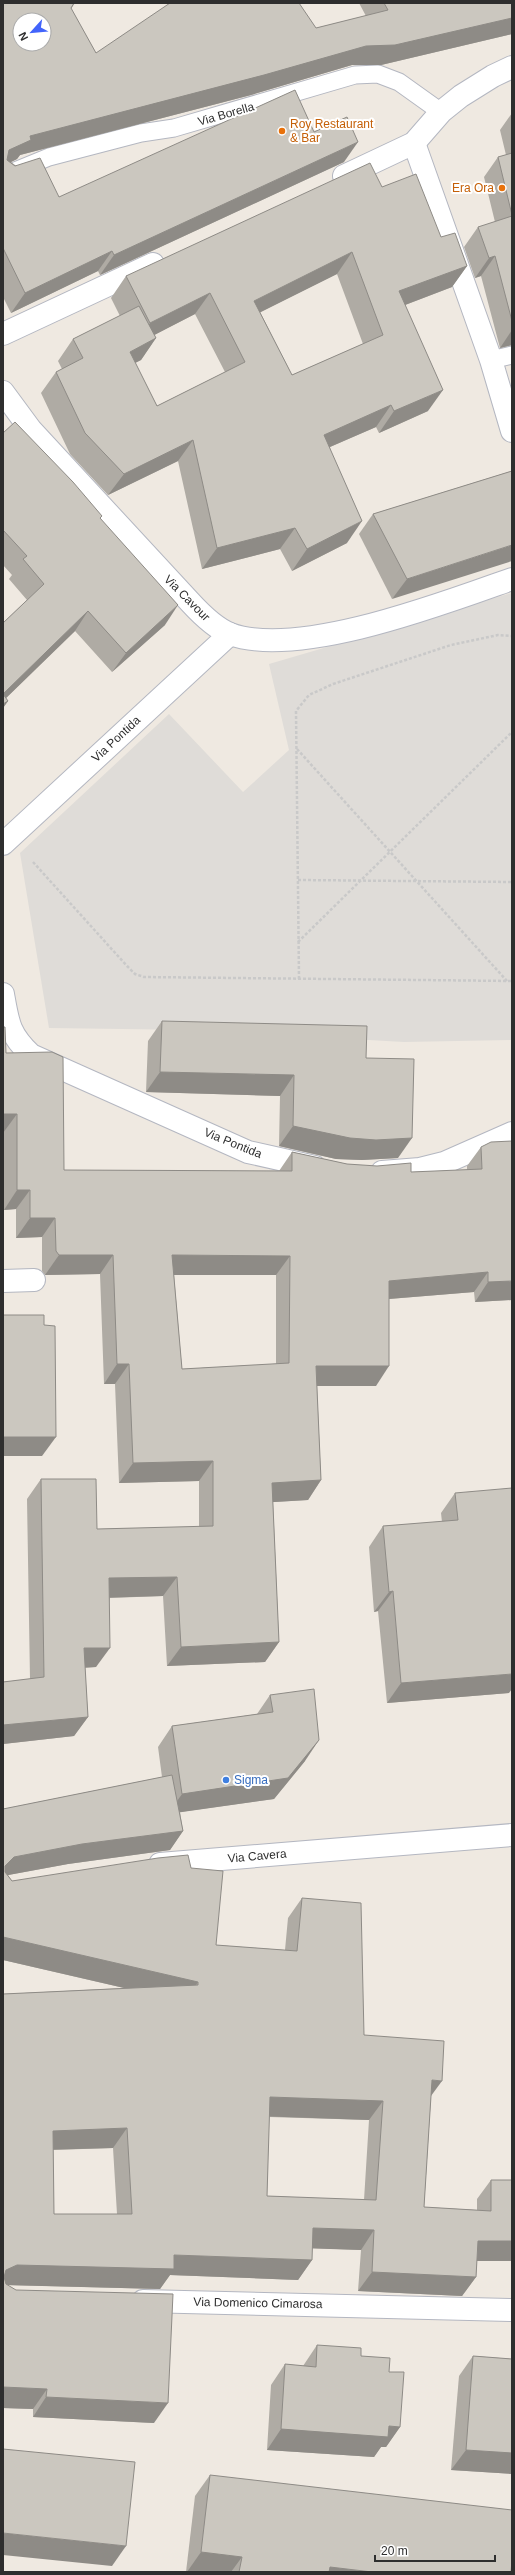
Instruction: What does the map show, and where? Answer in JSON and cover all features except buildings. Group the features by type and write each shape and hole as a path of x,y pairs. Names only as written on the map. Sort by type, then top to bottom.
{"street":[{"path":"323,185 414,143 441,112 493,76 512,67"},
{"path":"414,143 490,360 512,431"},
{"path":"3,334 174,254"},
{"name":"Via Cavour","path":"3,375 17,412"},
{"name":"Via Cavour","path":"3,392 31,430 190,602 208,620 230,634 254,639 305,639 419,612 512,580"},
{"name":"Via Pontida","path":"3,844 230,634"},
{"name":"Via Pontida","path":"3,994 10,1029 18,1042 32,1055 248,1152 334,1171"},
{"path":"362,1173 420,1169 444,1163 512,1133"},
{"path":"3,1281 34,1280"},
{"name":"Via Cavera","path":"143,1866 512,1834"},
{"name":"Via Domenico Cimarosa","path":"122,2300 512,2310"}],"lane":[{"name":"Via Borella","path":"3,176 26,165 56,155 141,133 174,128 355,75 378,74 400,82 441,112"},
{"path":"490,360 512,355"}],"path":[{"path":"299,979 296,711 309,695 333,684 451,645 498,635 512,636"},
{"path":"298,942 512,732"},
{"path":"297,749 507,981"},
{"path":"29,858 135,974 144,977 512,981"},
{"path":"298,880 512,882"}],"shaded area":[{"path":"512,593 512,1040 404,1042 195,1030 49,1028 20,853 169,714 243,792 289,750 269,664"}],"place":[{"name":"Roy Restaurant & Bar","path":"282,131"},
{"name":"Era Ora","path":"502,188"},
{"name":"Sigma","path":"226,1780"}]}
